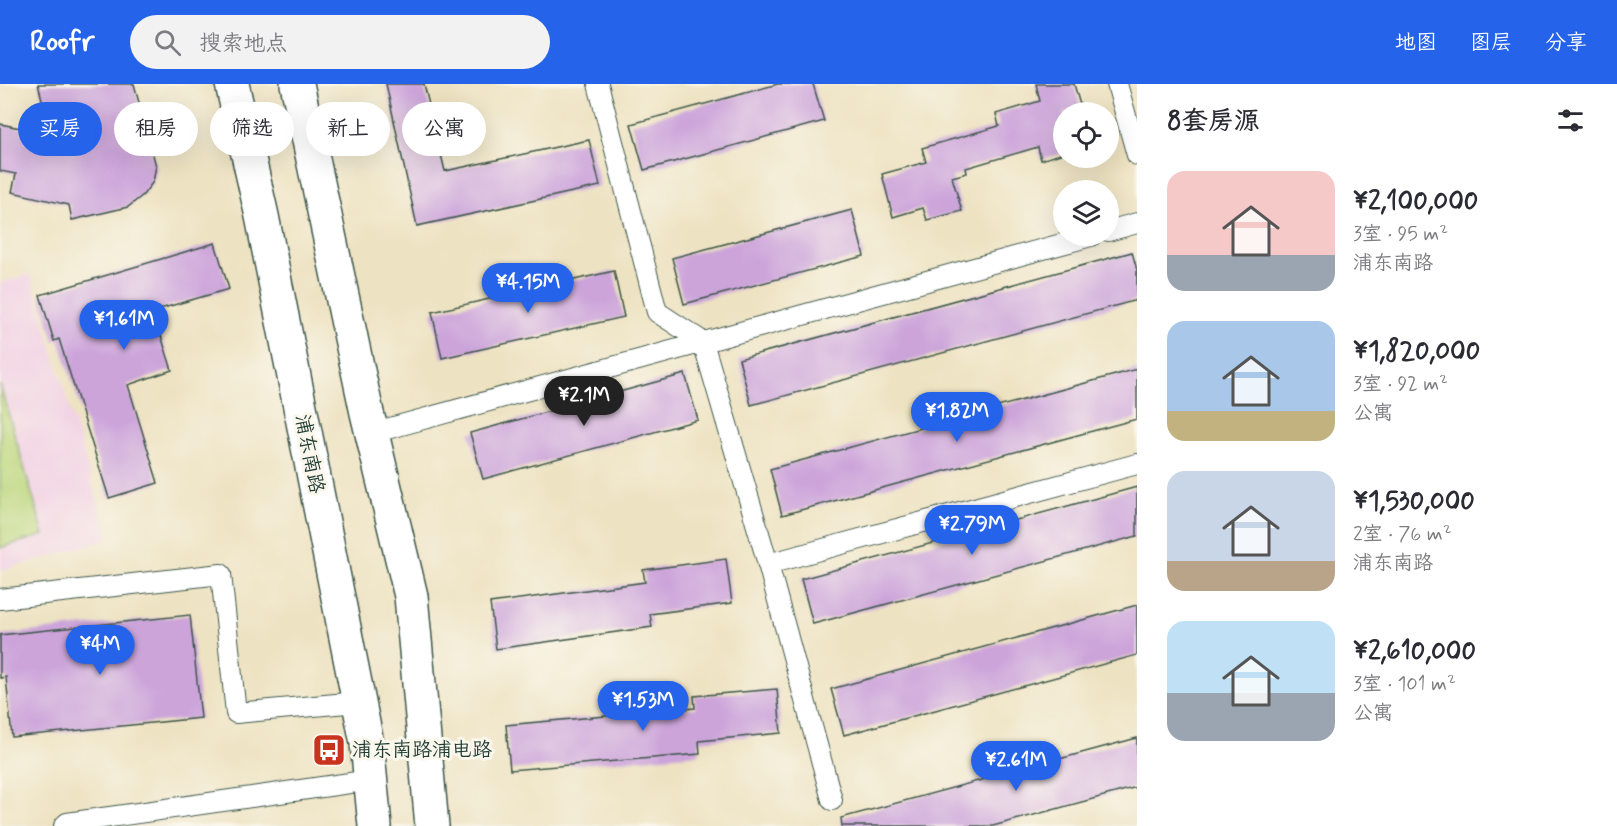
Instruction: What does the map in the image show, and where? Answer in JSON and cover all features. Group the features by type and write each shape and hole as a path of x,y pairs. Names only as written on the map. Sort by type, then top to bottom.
{"main road":[{"name":"浦东南路","path":"232,84 262,216 367,743 375,826"},
{"path":"297,84 372,433 411,596 432,826"}],"lane":[{"path":"598,84 657,312 703,342 768,564 832,800"},
{"path":"1117,84 1137,155"},
{"path":"1119,228 1137,223"},
{"path":"372,433 1054,246"},
{"path":"768,564 1137,464"},
{"path":"0,599 221,574 236,713 358,702"},
{"path":"64,826 67,823 371,780"}],"shaded area":[{"path":"30,274 109,539 0,571 0,283"}],"green space":[{"path":"0,385 44,535 0,548"}],"building":[{"path":"38,84 134,84 139,102 114,102 114,156 153,156 156,166 153,182 143,195 128,207 72,220 69,205 12,192 16,174 0,171 0,124 18,128 18,156 102,156 102,102 43,102"},
{"path":"386,84 424,84 428,102 402,102 402,156 441,156 445,171 589,140 600,186 417,226"},
{"path":"778,84 813,84 824,121 644,170 631,124"},
{"path":"1036,84 1074,84 1079,102 1053,102 1053,156 1041,160 1038,147 966,168 967,173 952,177 962,211 927,220 923,208 893,217 882,174 926,162 922,148 999,126 996,114 1040,101"},
{"path":"852,210 864,256 684,304 672,258"},
{"path":"215,243 229,289 153,311 172,370 128,385 158,483 109,498 59,339 54,341 40,295"},
{"path":"1132,252 1137,270 1137,300 751,405 739,359"},
{"path":"614,271 624,317 442,358 432,312"},
{"path":"1137,369 1137,419 782,515 770,469"},
{"path":"685,374 698,420 483,479 470,433"},
{"path":"1137,487 1137,536 813,624 801,579"},
{"path":"726,559 732,603 650,614 652,627 496,649 490,603 645,582 643,570"},
{"path":"1137,605 1137,655 844,735 831,689"},
{"path":"190,615 201,718 12,737 6,677 0,678 0,635"},
{"path":"777,689 781,733 699,741 700,754 510,770 506,725 695,708 694,696"},
{"path":"1137,738 1137,787 993,826 842,826 841,818"}],"place":[{"name":"浦东南路浦电路","path":"329,750"}]}
